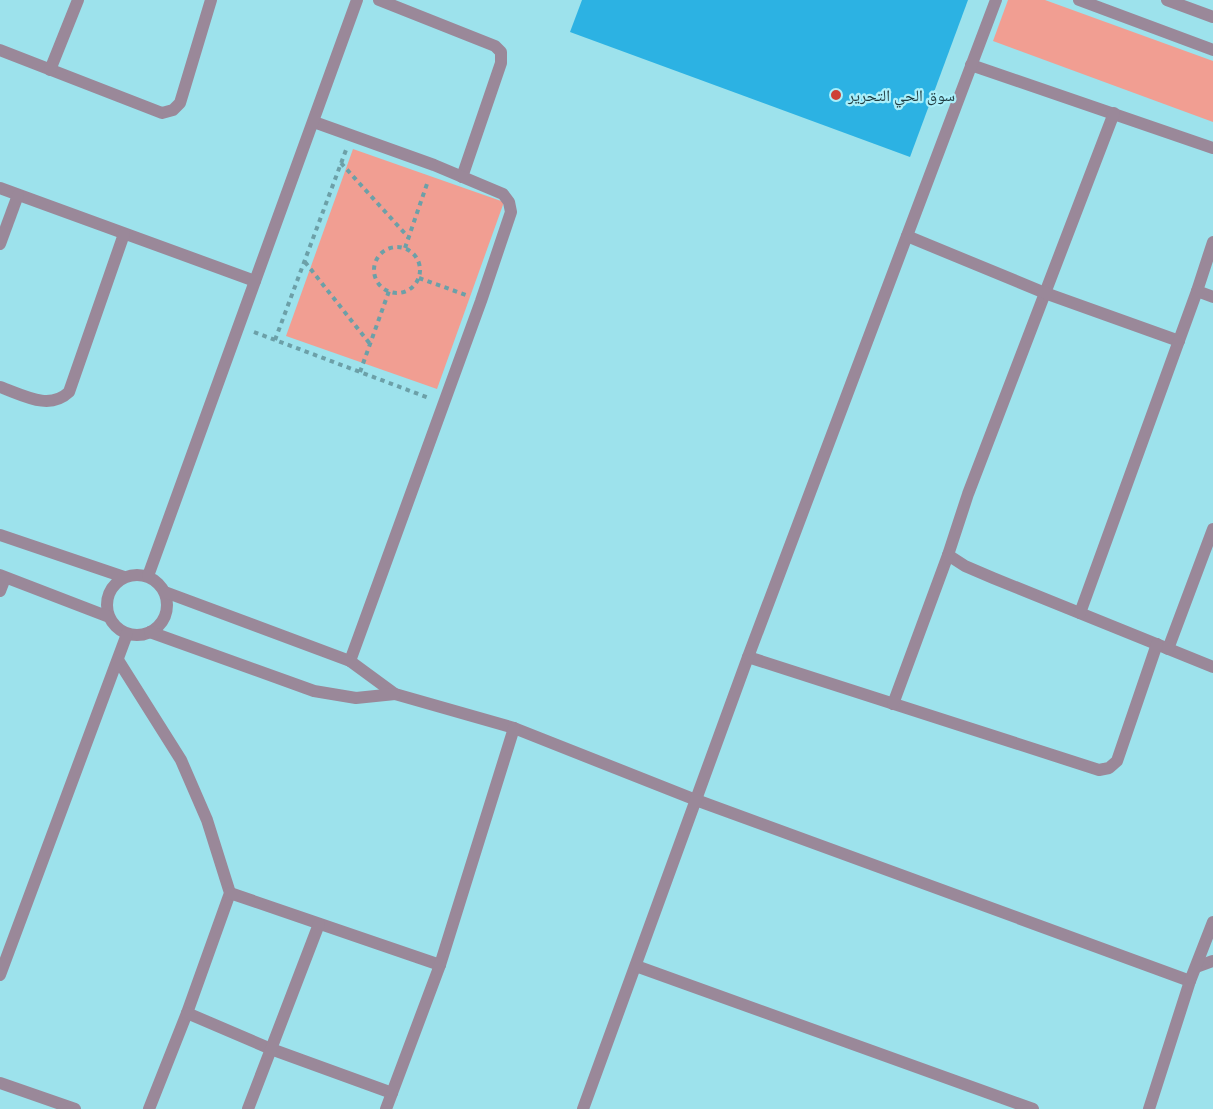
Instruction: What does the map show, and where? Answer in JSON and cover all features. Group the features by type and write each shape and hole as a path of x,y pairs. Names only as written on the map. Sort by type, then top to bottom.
{"street":[{"path":"50,70 78,0"},
{"path":"0,51 162,113 173,110 180,103 211,0"},
{"path":"148,576 357,0"},
{"path":"379,0 495,46 501,52 501,63 462,177"},
{"path":"583,1109 748,657 996,0"},
{"path":"1167,0 1213,17"},
{"path":"1087,1 1213,50"},
{"path":"971,65 1213,148"},
{"path":"893,704 968,494 1114,113"},
{"path":"314,122 434,165 503,194 509,202 511,212 481,301 350,661"},
{"path":"0,188 255,281"},
{"path":"0,244 18,195"},
{"path":"0,387 47,402 60,400 69,392 124,234"},
{"path":"907,236 1045,293 1179,341"},
{"path":"1080,613 1213,242"},
{"path":"1197,291 1213,297"},
{"path":"748,657 1099,770 1109,768 1117,761 1162,646 1213,529"},
{"path":"0,535 124,577"},
{"path":"948,555 974,570 1213,667"},
{"path":"136,574 148,576 158,582 165,592 168,603 166,615 160,625 150,632 139,635 127,634 109,617 106,606 108,595 114,584 124,577 136,574"},
{"path":"0,591 2,577 109,617"},
{"path":"165,592 350,661 395,694 514,728 696,800 1190,981"},
{"path":"150,632 314,691 356,698 395,694"},
{"path":"1,969 127,634"},
{"path":"118,660 181,760 207,820 230,893 187,1013 149,1109"},
{"path":"386,1109 440,965 514,728"},
{"path":"230,893 440,965"},
{"path":"1149,1109 1190,981 1213,922"},
{"path":"248,1109 319,924"},
{"path":"1196,967 1213,961"},
{"path":"636,966 1032,1109"},
{"path":"187,1013 271,1049 392,1093"},
{"path":"0,1083 75,1109"}],"path":[{"path":"275,340 351,135"},
{"path":"341,163 409,238"},
{"path":"405,248 434,165"},
{"path":"405,248 418,260 419,278 414,286 406,291 398,293 389,291 381,287 376,279 375,262 387,249 405,248"},
{"path":"304,262 370,344"},
{"path":"419,278 481,301"},
{"path":"360,372 389,291"},
{"path":"239,326 444,404"}],"shaded area":[{"path":"1008,0 1045,0 1213,61 1213,122 993,41"},
{"path":"353,149 504,202 437,389 286,336"}],"building":[{"name":"سوق الحي التحرير","path":"582,0 968,0 910,157 570,32"}],"place":[{"name":"سوق الحي التحرير","path":"836,95"}]}
